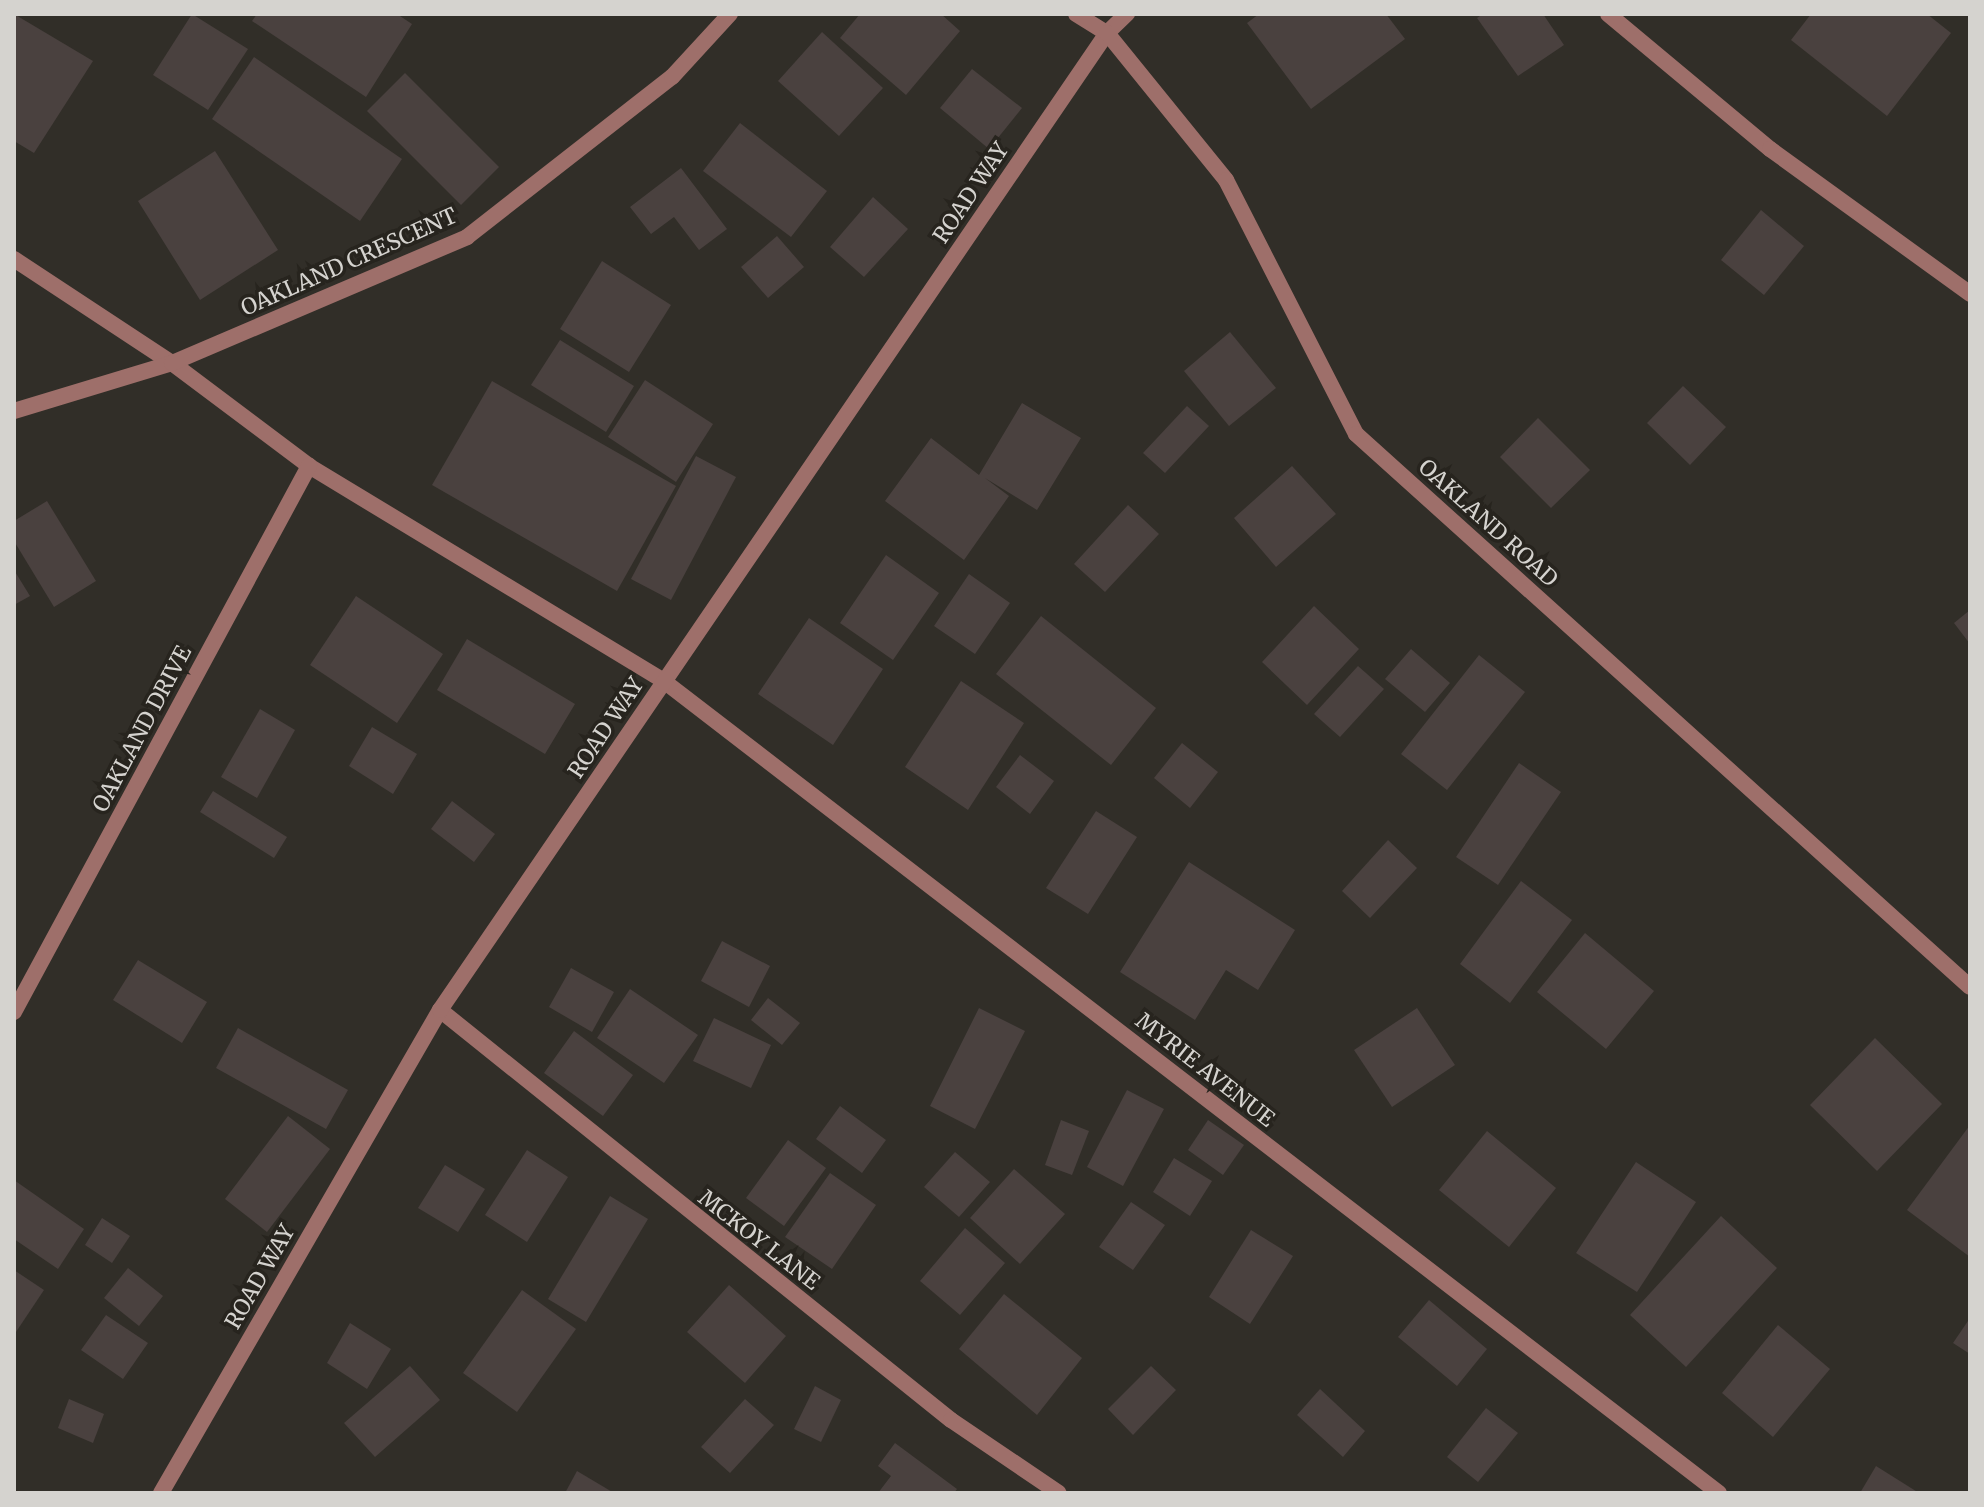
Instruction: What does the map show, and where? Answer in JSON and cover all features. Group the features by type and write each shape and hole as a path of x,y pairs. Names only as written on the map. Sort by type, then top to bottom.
{"street":[{"name":"OAKLAND CRESCENT","path":"14,411 172,363 467,237 672,77 730,14"},
{"name":"OAKLAND ROAD","path":"1076,14 1107,33 1226,180 1356,434 1970,987"},
{"name":"ROAD WAY","path":"161,1493 440,1010 1107,33 1127,14"},
{"path":"1608,14 1770,149 1970,294"},
{"name":"MYRIE AVENUE","path":"14,259 172,363 309,466 665,682 1719,1493"},
{"name":"OAKLAND DRIVE","path":"14,1012 309,466"},
{"name":"MCKOY LANE","path":"440,1010 939,1410 1059,1493"}],"building":[{"path":"14,14 93,61 34,153 14,141"},
{"path":"192,14 248,49 208,110 153,75"},
{"path":"257,14 397,14 412,24 366,97 252,21"},
{"path":"860,14 941,14 960,31 906,95 840,38"},
{"path":"1259,14 1386,14 1405,39 1311,109 1247,23"},
{"path":"1483,14 1543,14 1564,45 1518,76 1477,18"},
{"path":"1811,14 1927,14 1951,33 1887,116 1791,40"},
{"path":"822,32 883,88 839,136 778,81"},
{"path":"254,57 402,159 360,221 212,119"},
{"path":"972,69 1022,108 989,149 940,108"},
{"path":"405,73 499,167 461,205 367,111"},
{"path":"740,123 827,191 791,237 703,171"},
{"path":"215,151 278,250 200,300 138,201"},
{"path":"681,168 727,229 699,250 674,217 651,234 630,207"},
{"path":"873,197 908,229 864,277 830,247"},
{"path":"1761,210 1804,246 1764,295 1721,260"},
{"path":"777,236 804,267 768,298 741,267"},
{"path":"602,261 671,305 629,372 560,329"},
{"path":"1230,332 1276,388 1229,426 1184,371"},
{"path":"560,340 634,386 606,432 531,385"},
{"path":"645,380 713,424 676,482 608,437"},
{"path":"492,381 676,486 617,591 432,485"},
{"path":"1683,386 1726,427 1690,465 1647,423"},
{"path":"1022,403 1081,438 1037,510 985,478 1009,496 964,560 885,501 931,438 979,475"},
{"path":"1187,406 1209,426 1165,473 1143,453"},
{"path":"1538,418 1590,470 1551,508 1500,457"},
{"path":"696,456 736,477 671,600 631,579"},
{"path":"1292,466 1336,514 1276,567 1234,518"},
{"path":"47,501 96,581 54,607 14,541 14,521"},
{"path":"1128,505 1159,534 1105,592 1074,564"},
{"path":"886,555 939,593 893,660 840,623"},
{"path":"14,570 30,596 14,605"},
{"path":"969,574 1010,603 975,654 934,626"},
{"path":"356,596 443,654 397,723 310,665"},
{"path":"1314,606 1359,649 1307,705 1262,662"},
{"path":"1970,610 1970,644 1954,623"},
{"path":"1041,616 1156,708 1111,765 996,674"},
{"path":"809,618 883,669 833,745 758,694"},
{"path":"467,639 575,704 545,754 437,690"},
{"path":"1411,649 1450,683 1425,712 1385,679"},
{"path":"1479,655 1525,692 1447,790 1401,754"},
{"path":"1358,666 1384,689 1340,737 1314,714"},
{"path":"961,681 1024,723 968,810 905,767"},
{"path":"260,709 295,730 257,798 221,777"},
{"path":"372,727 417,754 393,794 349,766"},
{"path":"1182,743 1218,772 1190,808 1154,778"},
{"path":"1020,755 1054,781 1030,814 996,787"},
{"path":"1519,763 1561,792 1498,885 1456,857"},
{"path":"213,791 287,837 274,858 200,812"},
{"path":"452,801 495,834 474,862 431,829"},
{"path":"1096,811 1137,837 1088,914 1046,888"},
{"path":"1388,840 1417,868 1370,918 1342,891"},
{"path":"1189,862 1295,930 1258,990 1226,970 1195,1020 1120,972"},
{"path":"1521,881 1572,920 1510,1003 1460,964"},
{"path":"1585,933 1654,991 1606,1049 1537,992"},
{"path":"722,941 770,966 749,1007 701,981"},
{"path":"138,960 207,1002 182,1043 113,1000"},
{"path":"571,968 614,992 592,1032 549,1007"},
{"path":"630,989 698,1035 664,1083 597,1038"},
{"path":"768,998 800,1023 782,1045 751,1020"},
{"path":"979,1008 1025,1031 975,1129 930,1106"},
{"path":"1417,1008 1455,1065 1392,1107 1354,1050"},
{"path":"714,1018 771,1045 751,1088 693,1061"},
{"path":"238,1028 348,1090 326,1129 216,1068"},
{"path":"574,1031 633,1075 603,1116 544,1073"},
{"path":"1875,1038 1942,1104 1877,1171 1810,1105"},
{"path":"1127,1090 1164,1109 1123,1186 1087,1167"},
{"path":"840,1106 886,1140 862,1173 816,1139"},
{"path":"288,1116 330,1149 267,1232 225,1199"},
{"path":"1061,1120 1089,1131 1072,1175 1045,1165"},
{"path":"1208,1120 1244,1145 1223,1175 1188,1150"},
{"path":"1970,1125 1970,1257 1907,1210"},
{"path":"1487,1131 1556,1188 1509,1247 1439,1190"},
{"path":"788,1140 826,1168 784,1226 746,1198"},
{"path":"527,1150 568,1177 527,1242 485,1215"},
{"path":"955,1152 990,1182 959,1217 924,1187"},
{"path":"1174,1158 1212,1181 1190,1216 1153,1192"},
{"path":"1636,1162 1696,1202 1637,1292 1576,1253"},
{"path":"445,1165 485,1189 458,1232 418,1208"},
{"path":"1014,1169 1065,1214 1020,1264 970,1218"},
{"path":"830,1173 876,1205 832,1269 785,1237"},
{"path":"14,1180 84,1229 58,1269 14,1239"},
{"path":"610,1196 648,1219 586,1322 548,1299"},
{"path":"1131,1202 1165,1225 1133,1270 1099,1247"},
{"path":"1721,1216 1777,1268 1686,1367 1630,1315"},
{"path":"102,1218 130,1236 112,1263 85,1245"},
{"path":"965,1228 1005,1263 960,1315 920,1281"},
{"path":"1251,1230 1293,1256 1250,1324 1209,1297"},
{"path":"128,1268 163,1296 139,1326 104,1298"},
{"path":"14,1270 44,1290 14,1335"},
{"path":"729,1285 786,1336 745,1383 687,1332"},
{"path":"522,1290 576,1329 517,1412 463,1373"},
{"path":"1004,1294 1082,1358 1037,1415 959,1349"},
{"path":"1429,1300 1487,1349 1457,1386 1398,1337"},
{"path":"106,1315 148,1343 123,1379 81,1350"},
{"path":"1970,1318 1970,1354 1953,1343"},
{"path":"350,1323 391,1349 367,1389 327,1363"},
{"path":"1778,1325 1830,1369 1773,1437 1722,1393"},
{"path":"410,1366 440,1400 375,1457 344,1423"},
{"path":"1151,1366 1176,1390 1133,1435 1108,1409"},
{"path":"815,1386 841,1400 821,1442 794,1429"},
{"path":"1320,1389 1365,1431 1343,1457 1297,1415"},
{"path":"69,1399 104,1414 93,1443 58,1428"},
{"path":"745,1399 774,1425 730,1473 701,1447"},
{"path":"1486,1408 1518,1433 1478,1482 1447,1457"},
{"path":"895,1443 957,1489 954,1493 878,1493 891,1476 878,1466"},
{"path":"1876,1466 1919,1493 1860,1493"},
{"path":"577,1471 614,1493 565,1493"}]}
